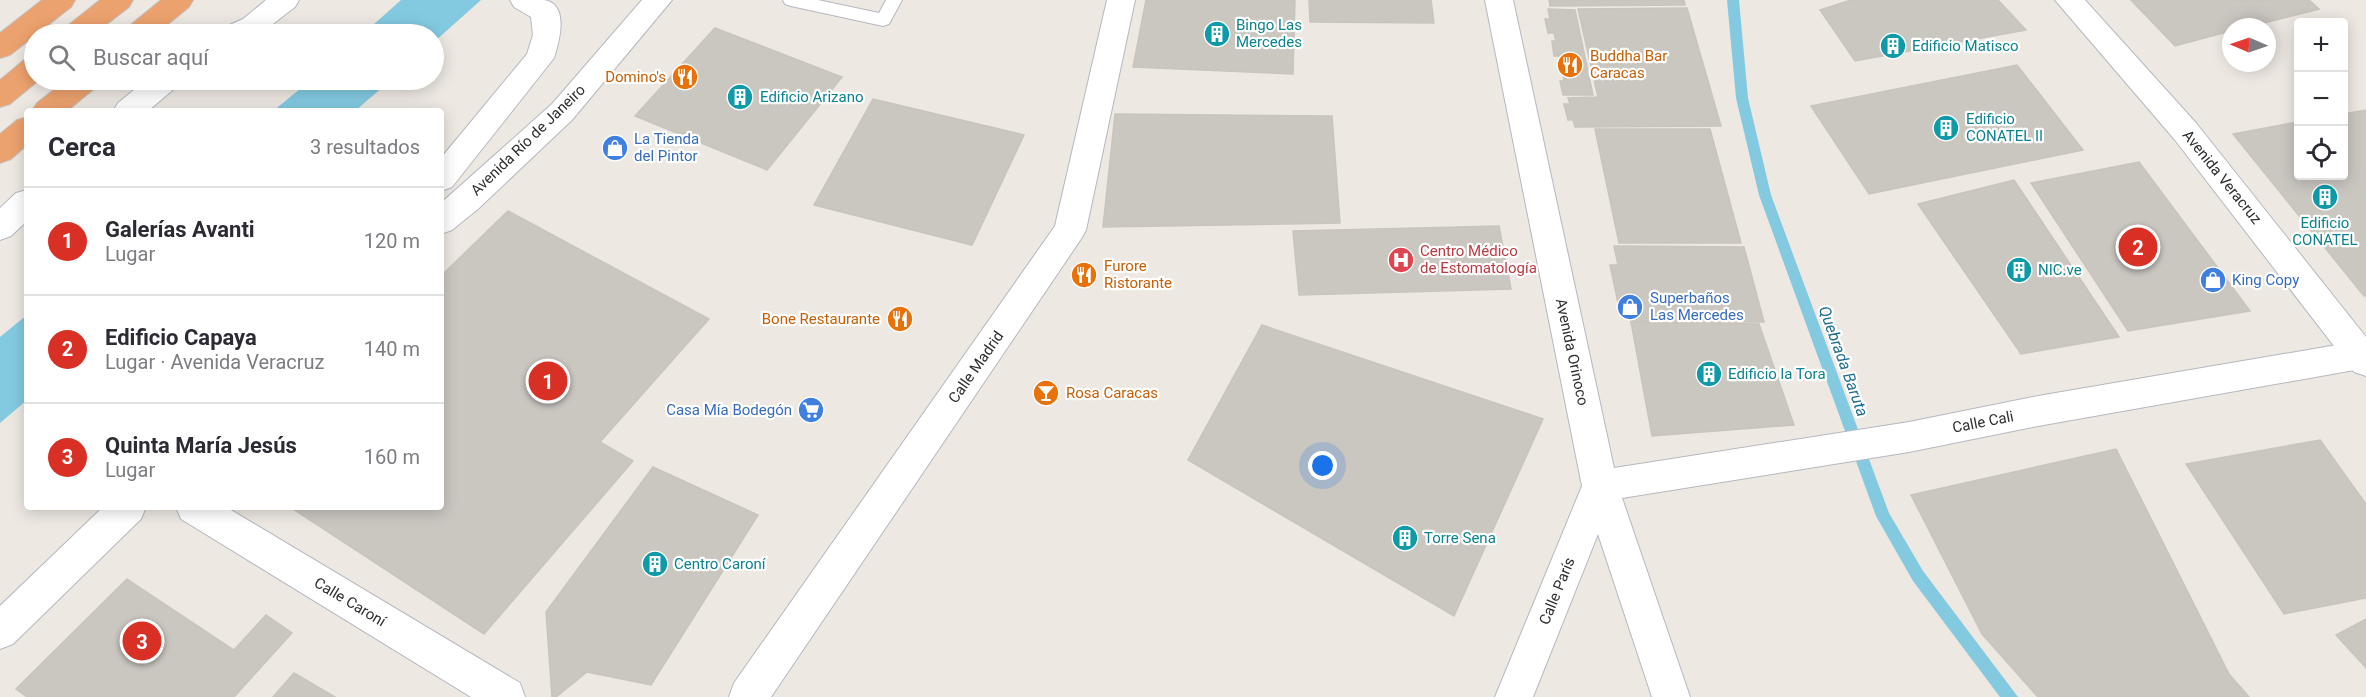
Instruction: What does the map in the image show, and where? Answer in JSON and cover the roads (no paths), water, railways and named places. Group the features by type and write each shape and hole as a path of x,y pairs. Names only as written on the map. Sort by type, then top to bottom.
{"highway":[{"path":"31,24 62,0"},
{"path":"89,24 119,0"},
{"path":"150,24 179,0"},
{"path":"0,48 24,29"},
{"path":"0,96 24,76"},
{"path":"51,108 73,90"},
{"path":"0,151 24,131"}],"street":[{"path":"224,24 249,0"},
{"path":"255,24 285,0"},
{"name":"Avenida Río de Janeiro","path":"444,219 562,112 658,0"},
{"name":"Calle Madrid","path":"748,697 1070,230 1120,0"},
{"name":"Avenida Orinoco","path":"1499,0 1600,486 1671,697"},
{"name":"Avenida Veracruz","path":"2069,0 2144,81 2364,357"},
{"path":"444,175 540,58 547,35 534,6"},
{"path":"132,108 153,90"},
{"path":"0,210 24,192"},
{"path":"0,227 24,205"},
{"name":"Calle Cali","path":"1600,486 1909,437 2038,411 2364,357"},
{"name":"Calle París","path":"1514,697 1600,486"},
{"path":"0,631 125,510"},
{"name":"Calle Caroní","path":"199,510 506,697"}],"lane":[{"path":"791,0 883,20 890,1"}],"water":[{"path":"401,0 481,0 444,33 444,24 374,24"},
{"path":"299,90 379,90 358,108 277,108"},
{"path":"24,317 24,403 0,423 0,337"}],"waterway":[{"name":"Quebrada Baruta","path":"1733,0 1742,98 1765,195 1883,516 1918,576 2010,697"}],"place":[{"name":"Bingo Las Mercedes","path":"1217,34"},
{"name":"Edificio Matisco","path":"1893,46"},
{"name":"Buddha Bar Caracas","path":"1570,65"},
{"name":"Domino's","path":"685,77"},
{"name":"Edificio Arizano","path":"740,97"},
{"name":"Edificio CONATEL II","path":"1946,128"},
{"name":"La Tienda del Pintor","path":"615,148"},
{"name":"Edificio CONATEL","path":"2325,197"},
{"name":"Edificio Capaya","path":"2138,247"},
{"name":"Centro Médico de Estomatología","path":"1401,260"},
{"name":"NIC.ve","path":"2019,270"},
{"name":"Furore Ristorante","path":"1084,275"},
{"name":"King Copy","path":"2213,280"},
{"name":"Superbaños Las Mercedes","path":"1630,307"},
{"name":"Bone Restaurante","path":"900,319"},
{"name":"Edificio la Tora","path":"1709,374"},
{"name":"Galerías Avanti","path":"548,381"},
{"name":"Rosa Caracas","path":"1046,393"},
{"name":"Casa Mía Bodegón","path":"811,410"},
{"name":"Torre Sena","path":"1405,538"},
{"name":"Centro Caroní","path":"655,564"},
{"name":"Quinta María Jesús","path":"142,641"}]}
